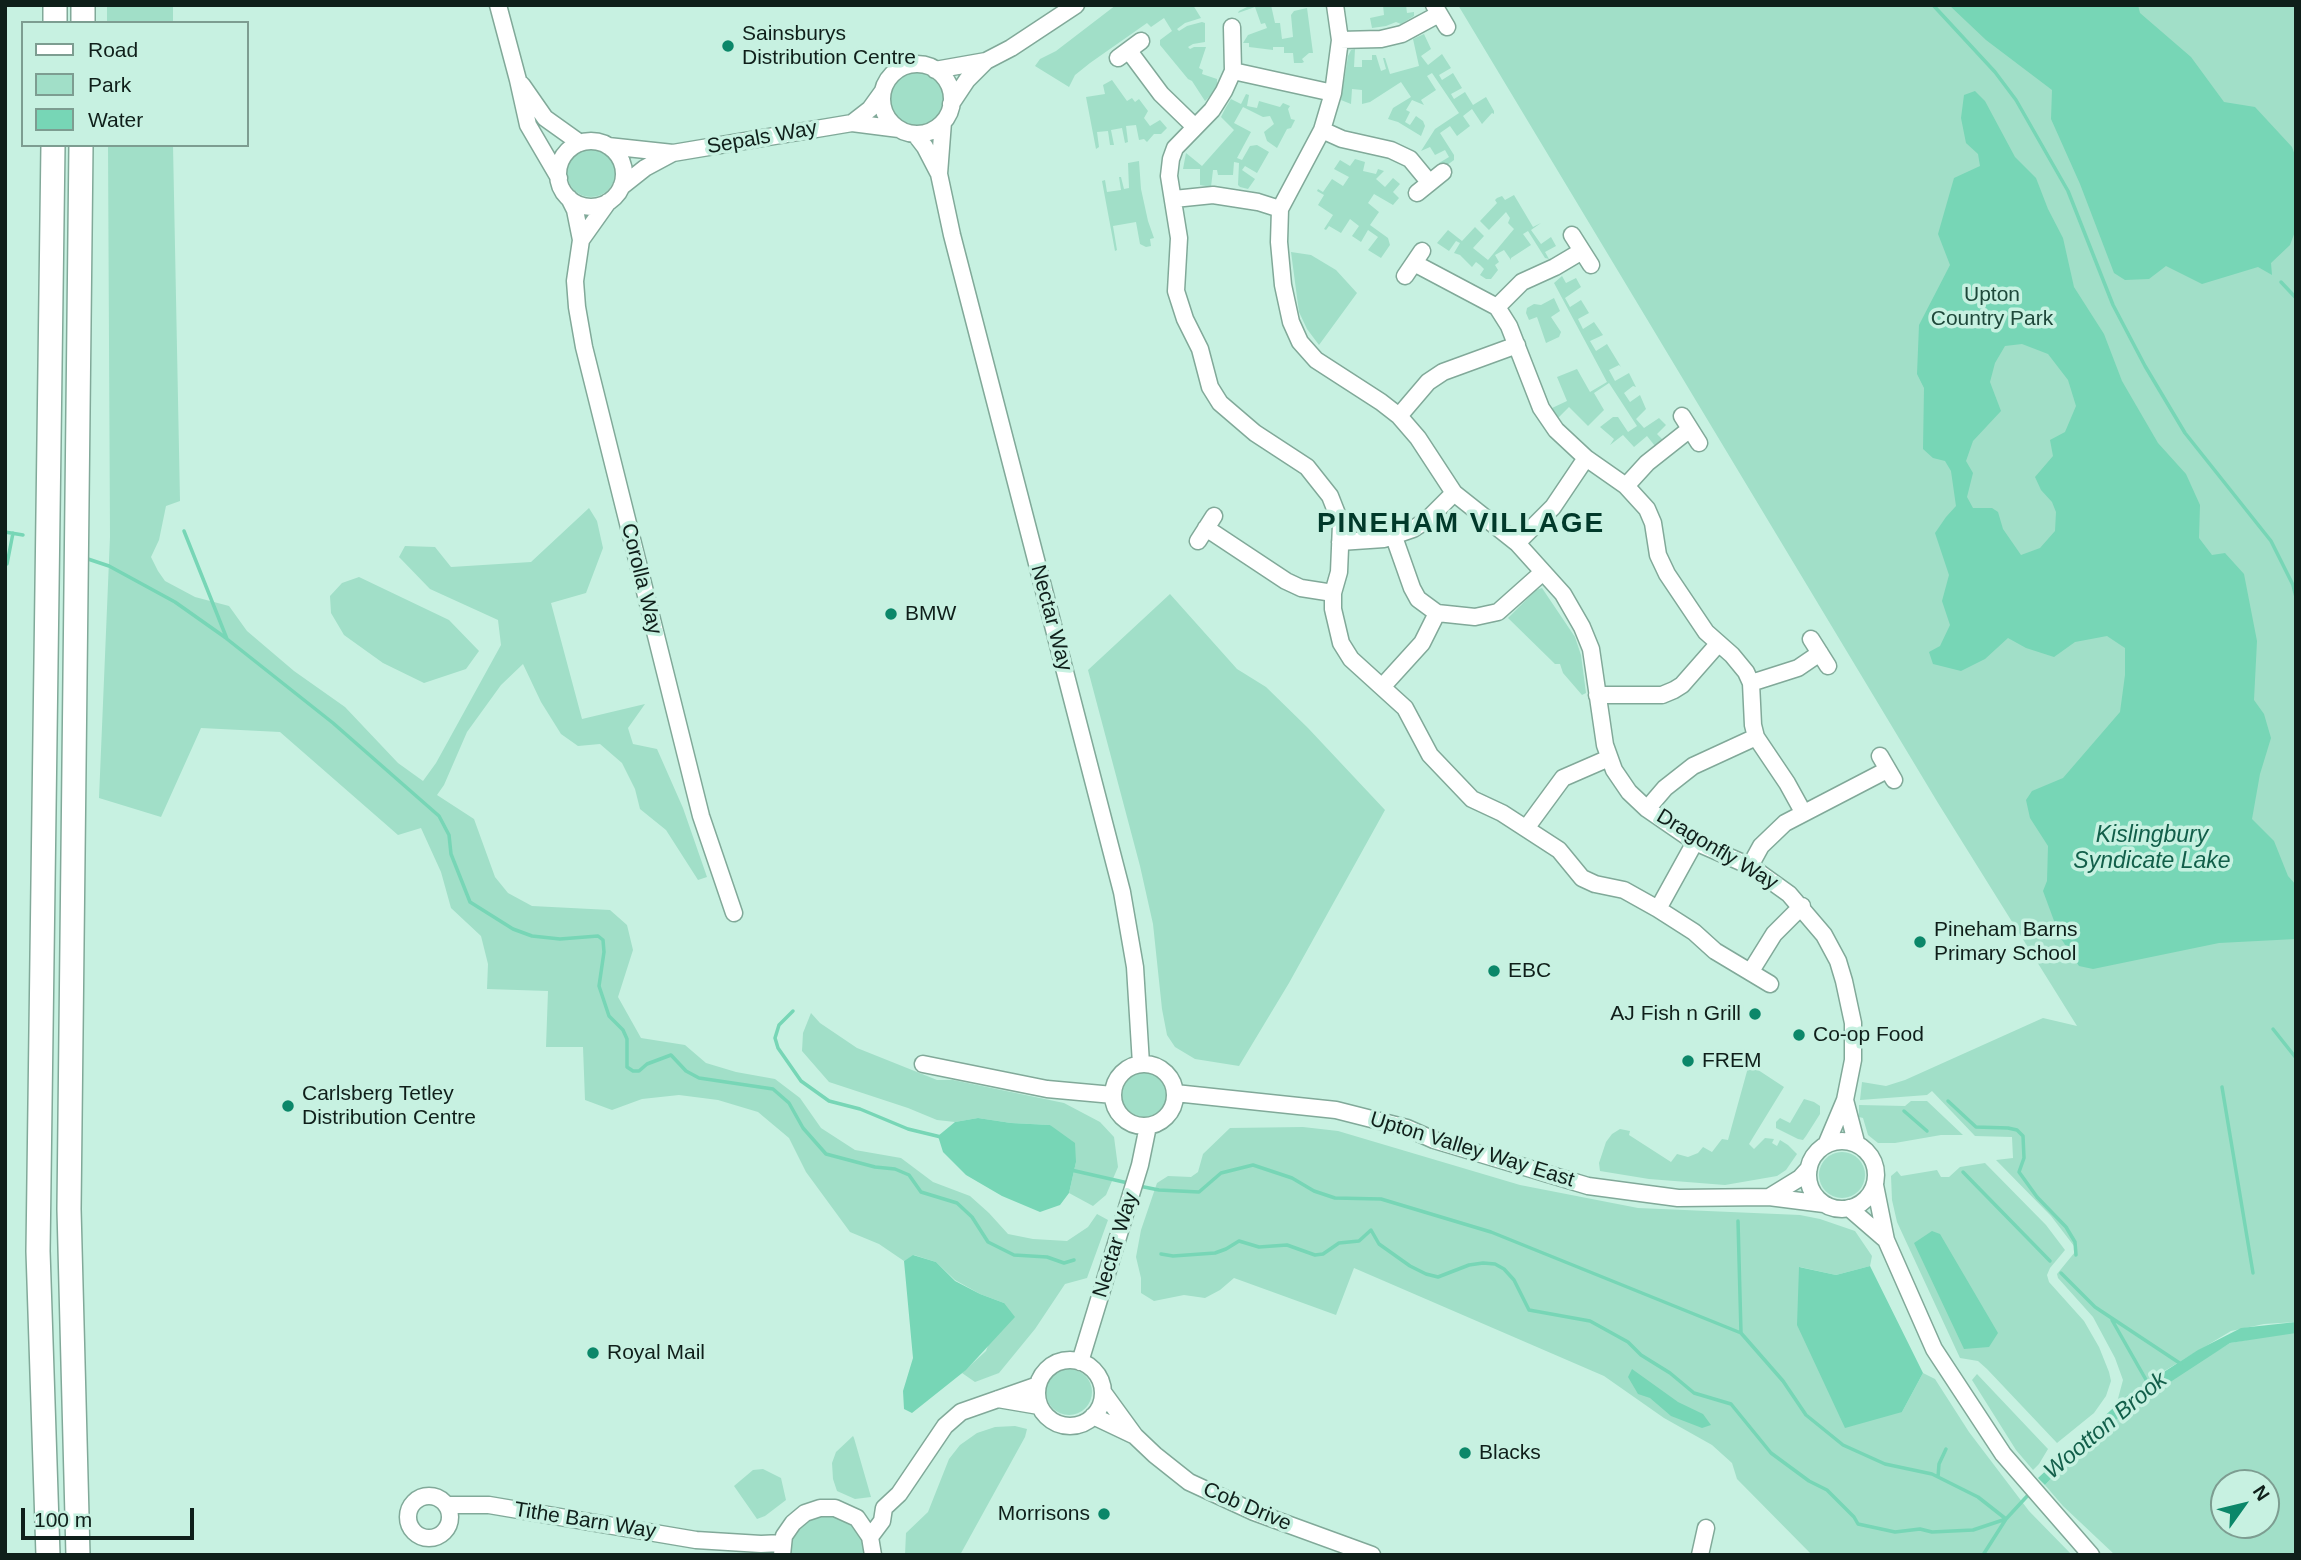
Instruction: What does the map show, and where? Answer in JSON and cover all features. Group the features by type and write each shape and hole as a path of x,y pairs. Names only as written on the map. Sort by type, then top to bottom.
{"highway":[{"path":"48,1555 38,1251 53,147"},
{"path":"78,1555 69,1209 82,147"}],"street":[{"path":"498,5 528,125 559,178 562,189 569,198 579,204 590,206 608,202"},
{"path":"935,70 985,61 1011,48 1076,5"},
{"path":"1174,199 1213,195 1258,202 1280,209 1322,131 1334,93 1340,40 1335,5"},
{"path":"1340,40 1381,39 1402,34 1440,15"},
{"path":"1232,27 1233,71 1224,91 1212,110 1175,148 1171,159 1170,176 1179,238 1176,291 1185,319 1200,349 1210,387 1229,413 1307,467 1330,496 1342,524 1339,572 1333,593 1333,609 1341,643 1350,659 1382,687 1412,719 1437,763 1472,799 1527,827 1559,850 1582,878 1595,884 1624,890 1658,909 1694,932 1715,951 1770,984"},
{"path":"1129,50 1161,94 1194,126"},
{"path":"883,91 884,110 888,118 907,131 935,129 943,122 967,80 985,61"},
{"path":"852,123 870,109 883,91 887,80 900,69 914,64 922,64 935,70 947,82 951,92 951,104"},
{"path":"1233,71 1334,93"},
{"path":"518,80 545,118 580,143 570,148 563,156 559,178"},
{"name":"Nectar Way","path":"939,174 943,122"},
{"name":"Sepals Way","path":"580,143 599,142 673,153 852,123 907,131"},
{"name":"Nectar Way","path":"907,131 925,147 939,174 965,285 1122,892 1135,967 1141,1064"},
{"path":"1322,131 1342,139 1391,150 1410,159 1423,187 1443,172"},
{"path":"608,145 624,169 621,187"},
{"name":"Sepals Way","path":"608,202 645,167 673,153"},
{"name":"Corolla Way","path":"569,198 575,210 581,240 575,281 584,347 701,816 734,913"},
{"name":"Corolla Way","path":"581,240 608,202"},
{"name":"Dragonfly Way","path":"1280,209 1279,242 1283,285 1291,322 1300,341 1316,360 1399,416 1418,438 1454,493 1517,543 1563,594 1582,626 1591,649 1605,745 1609,758 1629,792 1647,809 1695,842 1750,866 1789,894 1824,935 1838,961 1853,1023 1853,1060 1844,1100 1826,1145"},
{"path":"1572,234 1591,265"},
{"path":"1497,307 1522,282 1582,251"},
{"path":"1414,263 1497,307 1509,326 1541,408 1556,430 1586,458 1626,486 1647,509 1653,523 1662,565 1717,644 1732,655 1746,672 1751,682 1756,737 1803,812"},
{"path":"1399,416 1428,382 1443,372 1517,345"},
{"path":"1626,486 1657,454 1690,429"},
{"path":"1517,543 1553,507 1586,458"},
{"path":"1340,542 1394,537 1427,520 1454,493"},
{"path":"1206,528 1286,582 1301,588 1333,593"},
{"path":"1394,537 1418,599 1437,612 1475,617 1498,612 1543,572"},
{"path":"1382,687 1422,643 1437,612"},
{"path":"1597,695 1662,695 1674,690 1682,685 1717,644"},
{"path":"1751,682 1798,668 1820,652"},
{"path":"1647,809 1665,788 1693,766 1756,737"},
{"path":"1527,827 1563,778 1609,758"},
{"path":"1750,866 1771,835 1784,823 1876,778 1887,769"},
{"path":"1658,909 1695,842"},
{"path":"1751,971 1774,934 1802,906"},
{"path":"923,1064 1047,1089 1113,1096"},
{"path":"1141,1064 1159,1068 1166,1073 1175,1093 1172,1109 1166,1117 1148,1126 1128,1122 1115,1106 1113,1096 1118,1078 1124,1071 1141,1064"},
{"name":"Upton Valley Way East","path":"1175,1093 1336,1110 1407,1128 1434,1140 1588,1186 1678,1198 1769,1197 1824,1204"},
{"name":"Dragonfly Way","path":"1844,1100 1856,1142"},
{"name":"Nectar Way","path":"1080,1362 1140,1165 1148,1126"},
{"path":"1769,1197 1800,1178 1809,1168 1814,1155 1826,1145 1835,1141 1856,1142 1863,1147 1875,1162 1875,1185 1886,1240 1934,1349 2003,1454 2089,1554"},
{"path":"1809,1168 1810,1185 1814,1194 1824,1204 1833,1208 1849,1208 1861,1204 1875,1185"},
{"path":"1849,1208 1886,1240"},
{"path":"1059,1362 1080,1362 1096,1373 1103,1392 1102,1401 1093,1416 1084,1423 1061,1425 1052,1421 1039,1406 1038,1385 1042,1375 1059,1362"},
{"path":"870,1536 882,1521 884,1508 899,1493 945,1426 961,1412 1038,1385"},
{"name":"Cob Drive","path":"1103,1392 1135,1436 1189,1482 1254,1512 1371,1555"},
{"path":"995,1399 1039,1406"},
{"name":"Cob Drive","path":"1093,1416 1135,1436"},
{"name":"Tithe Barn Way","path":"448,1513 489,1505 696,1540 782,1549"},
{"path":"782,1549 793,1523 805,1513 820,1508 835,1508 857,1518 870,1536 873,1555"},
{"path":"857,1518 873,1508 884,1508"},
{"path":"1700,1555 1706,1528"},
{"name":"Tithe Barn Way","path":"696,1540 724,1555"}],"green space":[{"path":"107,5 173,5 173,21 107,21"},
{"path":"1116,5 1193,5 1201,18 1185,23 1177,29 1179,31 1187,26 1205,23 1205,42 1188,47 1206,47 1199,68 1203,70 1202,74 1217,79 1217,87 1205,101 1192,81 1160,45 1160,40 1172,31 1164,18 1151,27 1147,23 1090,63 1075,75 1069,87 1035,66 1040,59 1056,51"},
{"path":"1251,5 1271,5 1275,23 1280,23 1282,39 1293,37 1291,15 1294,11 1307,8 1313,53 1302,59 1304,62 1294,63 1293,53 1284,53 1284,47 1273,47 1273,50 1249,47 1249,43 1243,43 1248,35 1267,28 1265,23 1261,24 1255,7 1238,13"},
{"path":"1383,5 1406,5 1407,13 1414,12 1414,16 1401,24 1396,22 1372,28 1370,18 1384,15"},
{"name":"Upton Country Park","path":"1458,5 2296,5 2296,1322 2264,1324 2231,1331 2151,1379 2116,1406 2123,1380 2115,1358 2093,1317 2058,1278 2057,1274 2075,1252 2074,1246 2051,1216 1996,1160 2013,1158 2012,1137 1975,1136 1932,1091 1927,1095 1860,1100 1862,1082 1886,1086 1905,1080 2043,1018 2077,1026 1938,803"},
{"path":"1424,34 1431,49 1421,56 1428,65 1442,54 1451,68 1439,75 1442,80 1453,73 1462,88 1451,94 1454,99 1465,92 1473,105 1486,97 1494,111 1482,124 1472,109 1463,116 1470,126 1457,136 1450,126 1440,133 1454,155 1454,160 1443,168 1439,163 1449,157 1445,150 1435,155 1430,147 1421,151 1435,129 1459,113 1432,73 1427,76 1436,90 1421,100 1424,105 1412,100 1406,110 1410,112 1405,122 1410,125 1416,116 1423,121 1425,126 1421,136 1388,119 1393,108 1411,97 1401,82 1370,102 1362,104 1362,90 1352,89 1351,104 1341,100 1351,50 1355,49 1354,67 1362,67 1362,60 1372,60 1372,55 1376,55 1381,71 1386,69 1385,58 1390,74 1419,66 1413,39"},
{"path":"911,71 923,71 937,79 945,93 943,110 937,119 923,127 911,127 894,115 889,105 889,93 901,76"},
{"path":"1112,80 1127,101 1132,98 1135,102 1139,99 1148,111 1144,118 1150,126 1160,120 1167,128 1161,134 1154,134 1147,142 1144,139 1139,140 1136,125 1126,126 1128,142 1125,143 1122,128 1111,130 1114,145 1110,145 1108,131 1097,132 1099,147 1096,149 1086,97 1105,94 1103,85"},
{"path":"1246,94 1249,95 1247,106 1257,108 1259,101 1280,107 1283,103 1290,106 1288,109 1291,119 1295,120 1291,128 1287,129 1277,148 1267,141 1264,132 1274,124 1270,116 1263,117 1243,107 1234,123 1251,132 1237,158 1242,160 1250,146 1257,145 1269,152 1257,173 1245,166 1242,170 1255,179 1248,189 1240,187 1239,163 1234,162 1233,175 1218,175 1217,170 1213,170 1211,187 1200,185 1200,169 1183,169 1186,153 1202,166 1234,130 1221,117 1231,99 1241,104"},
{"path":"108,147 173,147 180,501 166,506 159,540 151,557 165,581 195,597 229,606 247,631 294,671 345,707 398,763 423,781 436,763 501,645 498,620 430,589 399,557 405,546 435,547 451,567 531,562 589,508 597,521 603,548 586,593 551,603 582,719 645,704 628,728 633,744 657,749 683,808 707,877 698,880 666,830 640,809 635,789 622,763 600,744 578,746 561,734 541,702 523,664 501,685 467,732 437,795 474,819 495,877 508,893 532,906 610,910 627,925 633,950 618,997 641,1038 685,1045 706,1063 775,1079 800,1098 821,1128 855,1150 901,1158 933,1182 970,1196 1008,1234 1067,1241 1088,1227 1097,1214 1108,1220 1087,1278 1065,1284 1035,1329 999,1373 975,1382 962,1373 986,1351 1004,1303 955,1280 936,1262 914,1255 904,1261 879,1244 850,1232 806,1172 789,1138 758,1112 718,1100 679,1095 642,1099 612,1110 585,1100 583,1047 546,1047 548,991 487,989 488,964 481,936 451,908 441,872 421,828 398,835 280,732 201,728 161,817 99,798 110,537"},
{"path":"591,149 608,156 615,173 608,190 591,197 574,190 567,173 574,156"},
{"path":"1355,159 1365,162 1363,171 1376,174 1378,169 1384,171 1376,179 1385,187 1393,178 1400,184 1393,192 1399,198 1393,205 1374,194 1368,203 1379,212 1370,225 1388,238 1390,245 1381,258 1368,250 1378,237 1368,230 1361,242 1352,236 1359,226 1350,219 1341,233 1329,226 1324,229 1333,215 1318,205 1324,195 1317,191 1318,189 1323,192 1332,179 1343,186 1349,177 1334,169 1340,160 1350,166"},
{"path":"1139,161 1141,189 1154,238 1150,239 1151,246 1146,247 1140,244 1136,222 1113,226 1115,251 1102,181 1105,180 1107,192 1121,190 1119,177 1124,189 1129,188 1128,163"},
{"path":"1514,195 1533,227 1541,223 1531,230 1541,244 1551,237 1556,246 1545,252 1549,259 1545,258 1528,231 1523,234 1531,245 1511,260 1504,250 1495,255 1499,262 1495,265 1498,270 1491,279 1486,279 1480,275 1484,269 1480,265 1476,262 1472,267 1460,255 1454,253 1460,243 1456,241 1449,251 1437,243 1448,230 1462,241 1475,227 1484,236 1473,248 1488,260 1514,229 1508,223 1510,218 1506,212 1489,230 1480,221 1497,203 1497,198 1502,196 1505,200"},
{"path":"1291,252 1311,255 1336,270 1357,293 1319,345 1299,312"},
{"path":"1562,276 1566,283 1576,278 1581,287 1565,298 1570,307 1581,300 1589,313 1578,319 1583,329 1594,322 1603,335 1590,341 1596,351 1607,344 1621,367 1619,365 1609,370 1615,381 1629,373 1636,387 1633,386 1624,393 1630,402 1640,395 1646,409 1636,419 1644,428 1659,418 1666,425 1657,434 1663,440 1655,446 1647,436 1634,447 1623,435 1610,445 1614,439 1600,427 1613,417 1618,417 1628,432 1637,426 1609,383 1594,393 1604,410 1588,426 1569,407 1557,419 1552,408 1567,401 1557,377 1577,369 1590,392 1607,382 1554,283"},
{"path":"1554,298 1560,311 1551,317 1561,332 1559,337 1546,343 1537,317 1529,320 1526,313 1527,308 1534,304 1541,305"},
{"path":"359,577 449,620 479,651 466,669 424,683 383,663 344,635 331,613 330,596 342,583"},
{"path":"1542,588 1575,637 1581,655 1586,693 1582,695 1563,673 1560,664 1555,664 1508,618 1536,590"},
{"path":"1170,594 1237,669 1266,687 1385,810 1289,983 1239,1066 1195,1059 1175,1047 1167,1035 1153,924 1088,670"},
{"path":"811,1013 820,1023 857,1048 937,1080 953,1080 1064,1103 1100,1122 1114,1137 1118,1167 1106,1195 1093,1206 1069,1193 1076,1162 1050,1125 978,1118 955,1122 937,1120 829,1082 802,1051 803,1033"},
{"path":"1749,1064 1784,1087 1749,1144 1754,1149 1765,1138 1774,1139 1772,1143 1777,1146 1780,1140 1788,1145 1797,1154 1786,1170 1777,1176 1725,1185 1649,1179 1600,1171 1599,1163 1606,1142 1620,1129 1630,1131 1629,1135 1671,1162 1677,1154 1688,1157 1698,1153 1703,1147 1712,1152 1722,1139 1728,1140"},
{"path":"1144,1070 1162,1077 1169,1095 1162,1113 1144,1120 1126,1113 1119,1095 1126,1077"},
{"path":"1804,1099 1820,1106 1820,1114 1803,1140 1776,1128 1776,1122 1780,1118 1790,1123"},
{"path":"1911,1101 1927,1101 1963,1135 1878,1143 1868,1135 1863,1118 1859,1117 1859,1105 1905,1106"},
{"path":"1303,1127 1338,1131 1520,1185 1638,1208 1800,1215 1855,1231 1872,1256 1870,1266 1836,1275 1800,1267 1902,1412 1923,1373 1935,1379 1969,1432 2029,1511 2072,1555 1812,1555 1737,1479 1732,1463 1712,1445 1664,1418 1604,1376 1354,1268 1336,1315 1234,1278 1205,1298 1184,1295 1154,1301 1141,1293 1136,1257 1141,1230 1157,1183 1168,1176 1191,1177 1198,1172 1203,1154 1230,1128"},
{"path":"1842,1152 1858,1159 1865,1175 1858,1191 1842,1198 1826,1191 1819,1175 1826,1159"},
{"path":"1985,1163 2046,1225 2065,1250 2050,1268 2047,1275 2049,1282 2084,1321 2109,1372 2111,1381 2106,1396 2094,1413 2057,1443 1978,1361 1960,1358 1897,1222 1892,1200 1891,1176 1897,1171 1901,1176 1937,1170 1941,1177 1949,1177 1960,1167"},
{"path":"2296,1333 2296,1555 2115,1555 2063,1506 2045,1485 2070,1459 2129,1409 2230,1343"},
{"path":"1069,1369 1085,1376 1092,1392 1085,1408 1069,1415 1053,1408 1046,1392 1053,1376"},
{"path":"1977,1374 2048,1449 2033,1470 2016,1450 1972,1380"},
{"path":"1015,1426 1027,1429 1025,1437 960,1555 905,1555 906,1533 928,1512 949,1459 960,1445 977,1433 995,1427"},
{"path":"853,1436 871,1497 855,1499 837,1491 833,1479 832,1463 836,1452"},
{"path":"763,1469 781,1478 786,1500 757,1519 734,1486 753,1470"},
{"path":"826,1515 849,1522 859,1531 865,1555 789,1555 790,1544 803,1523"}],"water":[{"path":"1949,5 2138,5 2140,13 2191,57 2224,102 2255,107 2292,147 2296,158 2296,229 2290,245 2271,263 2272,275 2258,267 2202,284 2166,266 2149,279 2125,280 2114,273 2080,184 2051,119 2052,90 1986,40"},
{"name":"Kislingbury Syndicate Lake","path":"1975,91 1985,101 2015,157 2036,178 2063,238 2074,287 2104,334 2122,381 2158,443 2186,474 2200,505 2199,538 2212,555 2225,553 2244,574 2257,641 2254,700 2264,714 2271,738 2260,774 2252,819 2274,841 2288,876 2296,885 2296,939 2219,943 2093,969 2079,966 2060,937 2043,891 2047,881 2048,846 2030,818 2026,800 2032,791 2063,778 2120,712 2125,675 2125,648 2107,636 2075,642 2054,657 2026,648 2008,638 1985,659 1961,671 1933,664 1929,652 1940,646 1950,625 1942,601 1949,575 1935,533 1956,506 1951,471 1945,461 1933,458 1923,449 1924,388 1917,374 1919,325 1950,265 1938,234 1954,178 1980,166 1978,154 1966,143 1961,118 1964,95","holes":["2022,344 2048,354 2068,380 2076,406 2065,432 2050,440 2053,456 2035,477 2056,512 2055,531 2040,548 2021,555 2003,529 1998,512 1992,508 1973,508 1967,497 1973,473 1966,461 1973,441 2001,411 1990,382 1995,363 2005,346"]},
{"path":"978,1118 1050,1125 1075,1143 1076,1162 1069,1193 1060,1205 1040,1212 1002,1196 966,1175 943,1152 938,1136 955,1122"},
{"path":"1932,1231 1940,1234 1998,1333 1989,1347 1964,1349 1914,1243"},
{"path":"913,1255 936,1262 955,1281 1004,1303 1015,1317 966,1370 912,1413 904,1409 903,1391 913,1358 904,1261"},
{"path":"1870,1266 1923,1373 1902,1412 1845,1428 1797,1325 1799,1267 1836,1275"},
{"path":"2296,1322 2296,1333 2230,1343 2129,1409 2070,1459 2045,1485 2038,1478 2125,1397 2198,1350 2241,1328"},
{"path":"1632,1369 1678,1402 1703,1414 1711,1425 1702,1428 1671,1416 1650,1398 1638,1394 1628,1377"}],"waterway":[{"path":"1933,5 1995,72 2016,100 2068,191 2113,305 2145,366 2185,433 2271,541 2293,585 2296,597"},
{"path":"2281,282 2296,298"},
{"path":"184,531 227,639 333,723 439,816 449,835 451,854 470,902 513,929 532,936 560,939 598,936 603,940 599,986 609,1016 623,1030 627,1039 627,1067 639,1071 647,1064 671,1055 686,1071 699,1078 773,1089 789,1103 803,1128 826,1154 875,1167 895,1169 909,1175 921,1192 957,1203 972,1217 988,1242 1014,1255 1047,1257 1064,1263 1074,1260"},
{"path":"5,532 23,535"},
{"path":"5,564 13,533"},
{"path":"88,559 109,566 175,602 226,638"},
{"path":"793,1011 779,1025 775,1038 778,1048 801,1081 829,1101 860,1109 908,1129 941,1137"},
{"path":"2273,1029 2296,1058"},
{"path":"2222,1087 2253,1273"},
{"path":"1948,1101 1976,1127 2008,1128 2017,1130 2023,1136 2024,1158 2019,1172 2037,1197 2066,1227 2075,1242 2076,1255"},
{"path":"1904,1111 1927,1131"},
{"path":"1139,1186 1199,1192 1221,1173 1253,1165 1292,1178 1314,1191 1335,1198 1381,1199 1491,1232 1741,1333"},
{"path":"1071,1170 1128,1183"},
{"path":"1963,1172 2050,1261"},
{"path":"1738,1221 1741,1333 1783,1381 1806,1415 1843,1445 1885,1464 1932,1474 1978,1497 2006,1519"},
{"path":"1161,1254 1173,1256 1215,1253 1239,1241 1259,1247 1287,1245 1315,1255 1323,1254 1339,1243 1359,1241 1371,1230 1379,1244 1426,1274 1438,1277 1469,1265 1495,1264 1514,1280 1529,1310 1590,1321 1628,1342 1641,1355 1670,1373 1694,1393 1731,1404 1771,1453 1809,1481 1827,1490 1858,1524 1895,1532 1920,1529 1932,1532 1973,1530 2006,1519"},
{"path":"2061,1273 2095,1307 2181,1364"},
{"path":"2112,1320 2149,1385"},
{"path":"1938,1477 1939,1464 1946,1449"},
{"name":"Wootton Brook","path":"1983,1555 2006,1519 2030,1493"}],"place":[{"name":"Sainsburys Distribution Centre","path":"728,46"},
{"name":"BMW","path":"891,614"},
{"name":"Pineham Barns Primary School","path":"1920,942"},
{"name":"EBC","path":"1494,971"},
{"name":"AJ Fish n Grill","path":"1755,1014"},
{"name":"Co-op Food","path":"1799,1035"},
{"name":"FREM","path":"1688,1061"},
{"name":"Carlsberg Tetley Distribution Centre","path":"288,1106"},
{"name":"Royal Mail","path":"593,1353"},
{"name":"Blacks","path":"1465,1453"},
{"name":"Morrisons","path":"1104,1514"}],"district":[{"name":"PINEHAM VILLAGE","path":"1461,524"}]}
